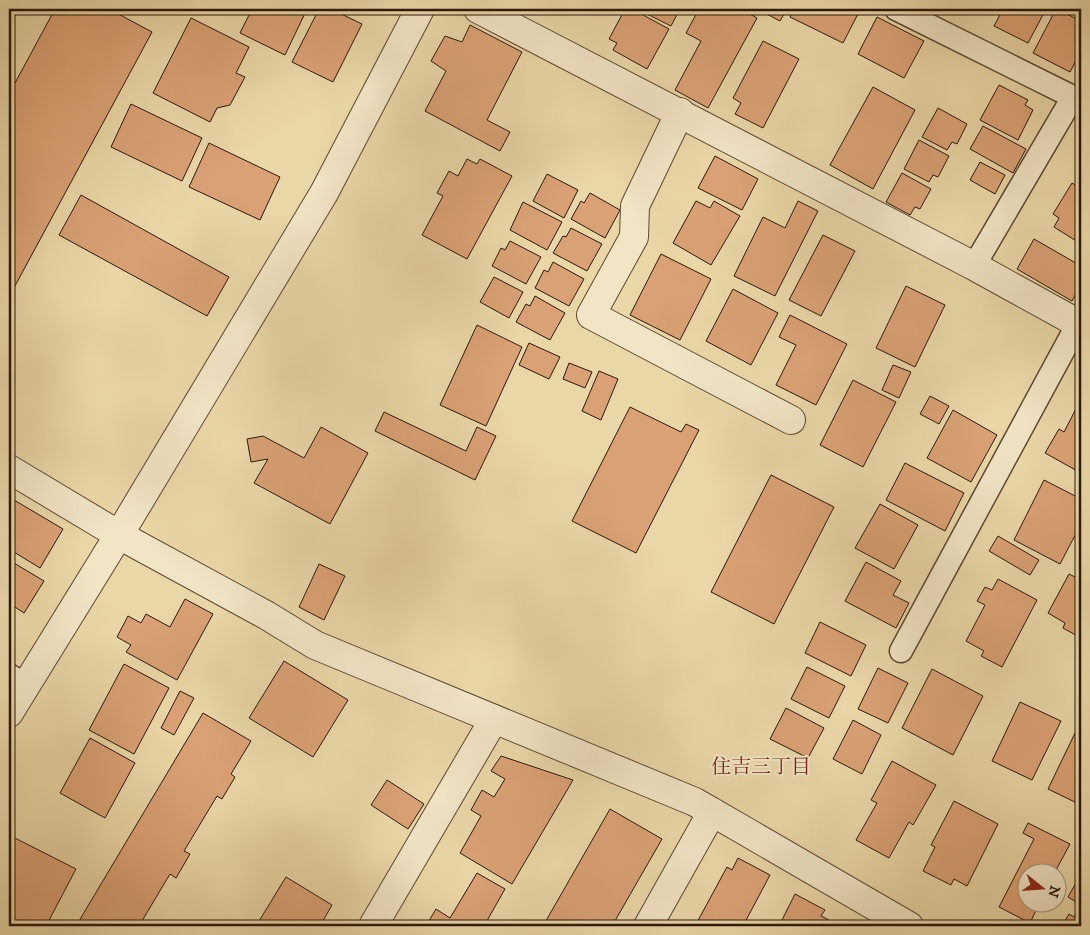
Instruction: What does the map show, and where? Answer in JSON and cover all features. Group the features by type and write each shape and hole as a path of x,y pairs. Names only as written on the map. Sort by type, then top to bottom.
{"street":[{"path":"9,713 18,680 119,535 324,193 420,9"},
{"path":"478,9 680,112 1080,322"},
{"path":"680,112 635,206 634,237 591,315 792,420"},
{"path":"9,468 119,535 266,615 316,645 696,802 909,926"},
{"path":"373,926 494,719"},
{"path":"648,926 712,812"}],"lane":[{"path":"896,9 1072,97 974,266"},
{"path":"901,651 1080,322"}],"building":[{"path":"55,9 109,9 152,32 9,297 9,79 15,83"},
{"path":"252,9 307,9 285,55 240,33"},
{"path":"319,9 331,9 362,24 333,82 292,62"},
{"path":"625,9 632,9 669,29 647,69 613,50 617,43 609,39"},
{"path":"637,9 680,9 671,26"},
{"path":"699,9 741,9 757,18 708,108 675,90 701,41 686,33"},
{"path":"757,9 787,9 780,21"},
{"path":"794,9 860,10 843,43 790,17"},
{"path":"1003,9 1046,9 1028,43 994,26"},
{"path":"1056,9 1081,21 1081,51 1070,72 1033,53"},
{"path":"877,17 924,41 904,78 858,54"},
{"path":"191,18 249,47 236,73 245,77 230,105 217,108 210,122 153,93"},
{"path":"470,25 522,52 487,120 510,132 500,151 425,111 446,71 431,61 445,36 462,42"},
{"path":"763,41 799,59 763,128 735,114 741,103 733,98"},
{"path":"999,85 1028,100 1025,105 1033,110 1018,140 980,120"},
{"path":"873,87 915,110 873,189 830,165"},
{"path":"131,104 202,138 182,181 111,147"},
{"path":"938,108 967,124 957,144 952,142 947,150 922,137"},
{"path":"983,126 1026,149 1013,173 970,149"},
{"path":"919,140 949,156 938,177 933,175 929,182 904,169"},
{"path":"209,143 280,177 260,220 189,187"},
{"path":"715,156 758,179 742,210 698,188"},
{"path":"467,159 477,164 480,159 512,176 467,259 422,235 443,196 437,193 449,171 458,176"},
{"path":"980,162 1005,175 995,194 970,180"},
{"path":"902,173 931,189 920,209 915,207 910,215 886,202"},
{"path":"547,174 578,190 564,218 533,201"},
{"path":"1081,179 1081,244 1054,227 1059,218 1053,214 1072,183 1077,186"},
{"path":"590,193 620,210 605,238 571,219 581,201 584,203"},
{"path":"81,195 229,277 207,316 59,235"},
{"path":"696,201 710,208 714,201 740,216 711,265 673,243"},
{"path":"798,201 818,211 775,296 734,276 763,217 785,228"},
{"path":"523,202 562,222 547,250 510,230"},
{"path":"571,228 602,244 587,271 553,253 563,236 566,237"},
{"path":"823,235 855,251 821,316 789,300"},
{"path":"1034,239 1081,266 1081,284 1072,301 1017,269"},
{"path":"510,241 541,257 526,284 492,266 501,248 505,250"},
{"path":"661,254 711,279 680,340 630,315"},
{"path":"553,262 584,279 569,306 535,288 544,270 548,272"},
{"path":"494,277 523,292 509,318 480,302"},
{"path":"906,286 945,305 915,367 876,348"},
{"path":"733,289 778,313 751,365 706,341"},
{"path":"535,296 565,313 550,340 516,322 526,304 530,306"},
{"path":"790,315 847,344 816,405 776,385 796,345 779,337"},
{"path":"477,325 522,347 486,426 440,405"},
{"path":"529,343 560,357 549,379 519,365"},
{"path":"569,363 592,372 585,388 563,379"},
{"path":"893,365 911,372 899,398 882,390"},
{"path":"599,371 618,379 601,420 582,411"},
{"path":"853,380 896,402 863,467 820,445"},
{"path":"930,396 949,406 939,424 920,414"},
{"path":"1079,403 1081,404 1081,473 1045,453 1059,429 1064,432"},
{"path":"630,407 681,432 686,424 699,430 636,553 572,521"},
{"path":"953,410 997,435 971,482 927,458"},
{"path":"384,412 466,451 477,427 496,436 475,480 375,431"},
{"path":"321,427 368,453 330,524 254,483 268,459 251,462 247,439 263,436 304,458"},
{"path":"905,463 964,493 945,531 886,500"},
{"path":"771,475 834,507 774,624 711,592"},
{"path":"1044,480 1081,499 1081,524 1060,564 1014,540"},
{"path":"9,497 63,529 40,568 9,549"},
{"path":"880,504 918,525 894,569 855,548"},
{"path":"998,536 1039,560 1030,575 989,551"},
{"path":"9,560 44,581 24,613 9,603"},
{"path":"866,562 901,581 893,595 909,603 896,628 845,601"},
{"path":"319,564 345,576 324,620 299,607"},
{"path":"1069,574 1081,580 1081,638 1063,628 1065,623 1048,613"},
{"path":"998,579 1037,600 1002,667 981,656 984,651 966,641 985,605 977,601 985,587 992,590"},
{"path":"185,599 213,614 177,680 126,652 131,645 117,637 128,616 141,623 146,614 170,627"},
{"path":"820,622 866,645 851,676 805,653"},
{"path":"284,661 348,700 313,757 249,718"},
{"path":"124,664 169,688 134,754 89,730"},
{"path":"807,667 845,686 829,718 791,699"},
{"path":"878,668 908,683 888,723 858,709"},
{"path":"932,669 983,696 953,755 902,728"},
{"path":"180,691 194,698 174,735 161,728"},
{"path":"1020,702 1061,721 1032,780 992,761"},
{"path":"786,708 824,728 808,758 770,739"},
{"path":"203,713 251,741 231,774 235,777 222,799 217,796 184,851 190,854 176,878 170,874 139,926 76,926"},
{"path":"853,720 881,735 862,774 833,759"},
{"path":"1077,729 1081,731 1081,805 1048,789"},
{"path":"90,738 135,763 105,818 60,793"},
{"path":"501,756 573,780 512,884 460,853 481,816 471,810 482,790 494,797 505,779 491,771"},
{"path":"892,761 936,785 913,825 909,822 889,858 856,840 877,803 871,800"},
{"path":"387,780 424,804 408,829 371,805"},
{"path":"954,801 998,824 967,886 954,879 951,885 923,871 935,847 931,845"},
{"path":"610,809 662,839 612,926 543,926"},
{"path":"1028,823 1070,844 1060,862 1022,862 1034,839 1023,833"},
{"path":"9,835 76,869 46,926 9,926"},
{"path":"738,858 770,875 743,926 695,926 727,867 732,870"},
{"path":"1018,870 1018,912 1035,912 1030,923 999,907"},
{"path":"477,873 505,889 484,926 426,926 436,909 450,918"},
{"path":"1081,874 1081,905 1068,897"},
{"path":"286,877 332,905 320,926 256,926"},
{"path":"795,894 825,910 821,916 829,920 826,926 779,926"},
{"path":"1077,913 1081,916 1081,926 1062,926 1069,914 1074,917"}],"district":[{"name":"住吉三丁目","path":"761,767"}]}
